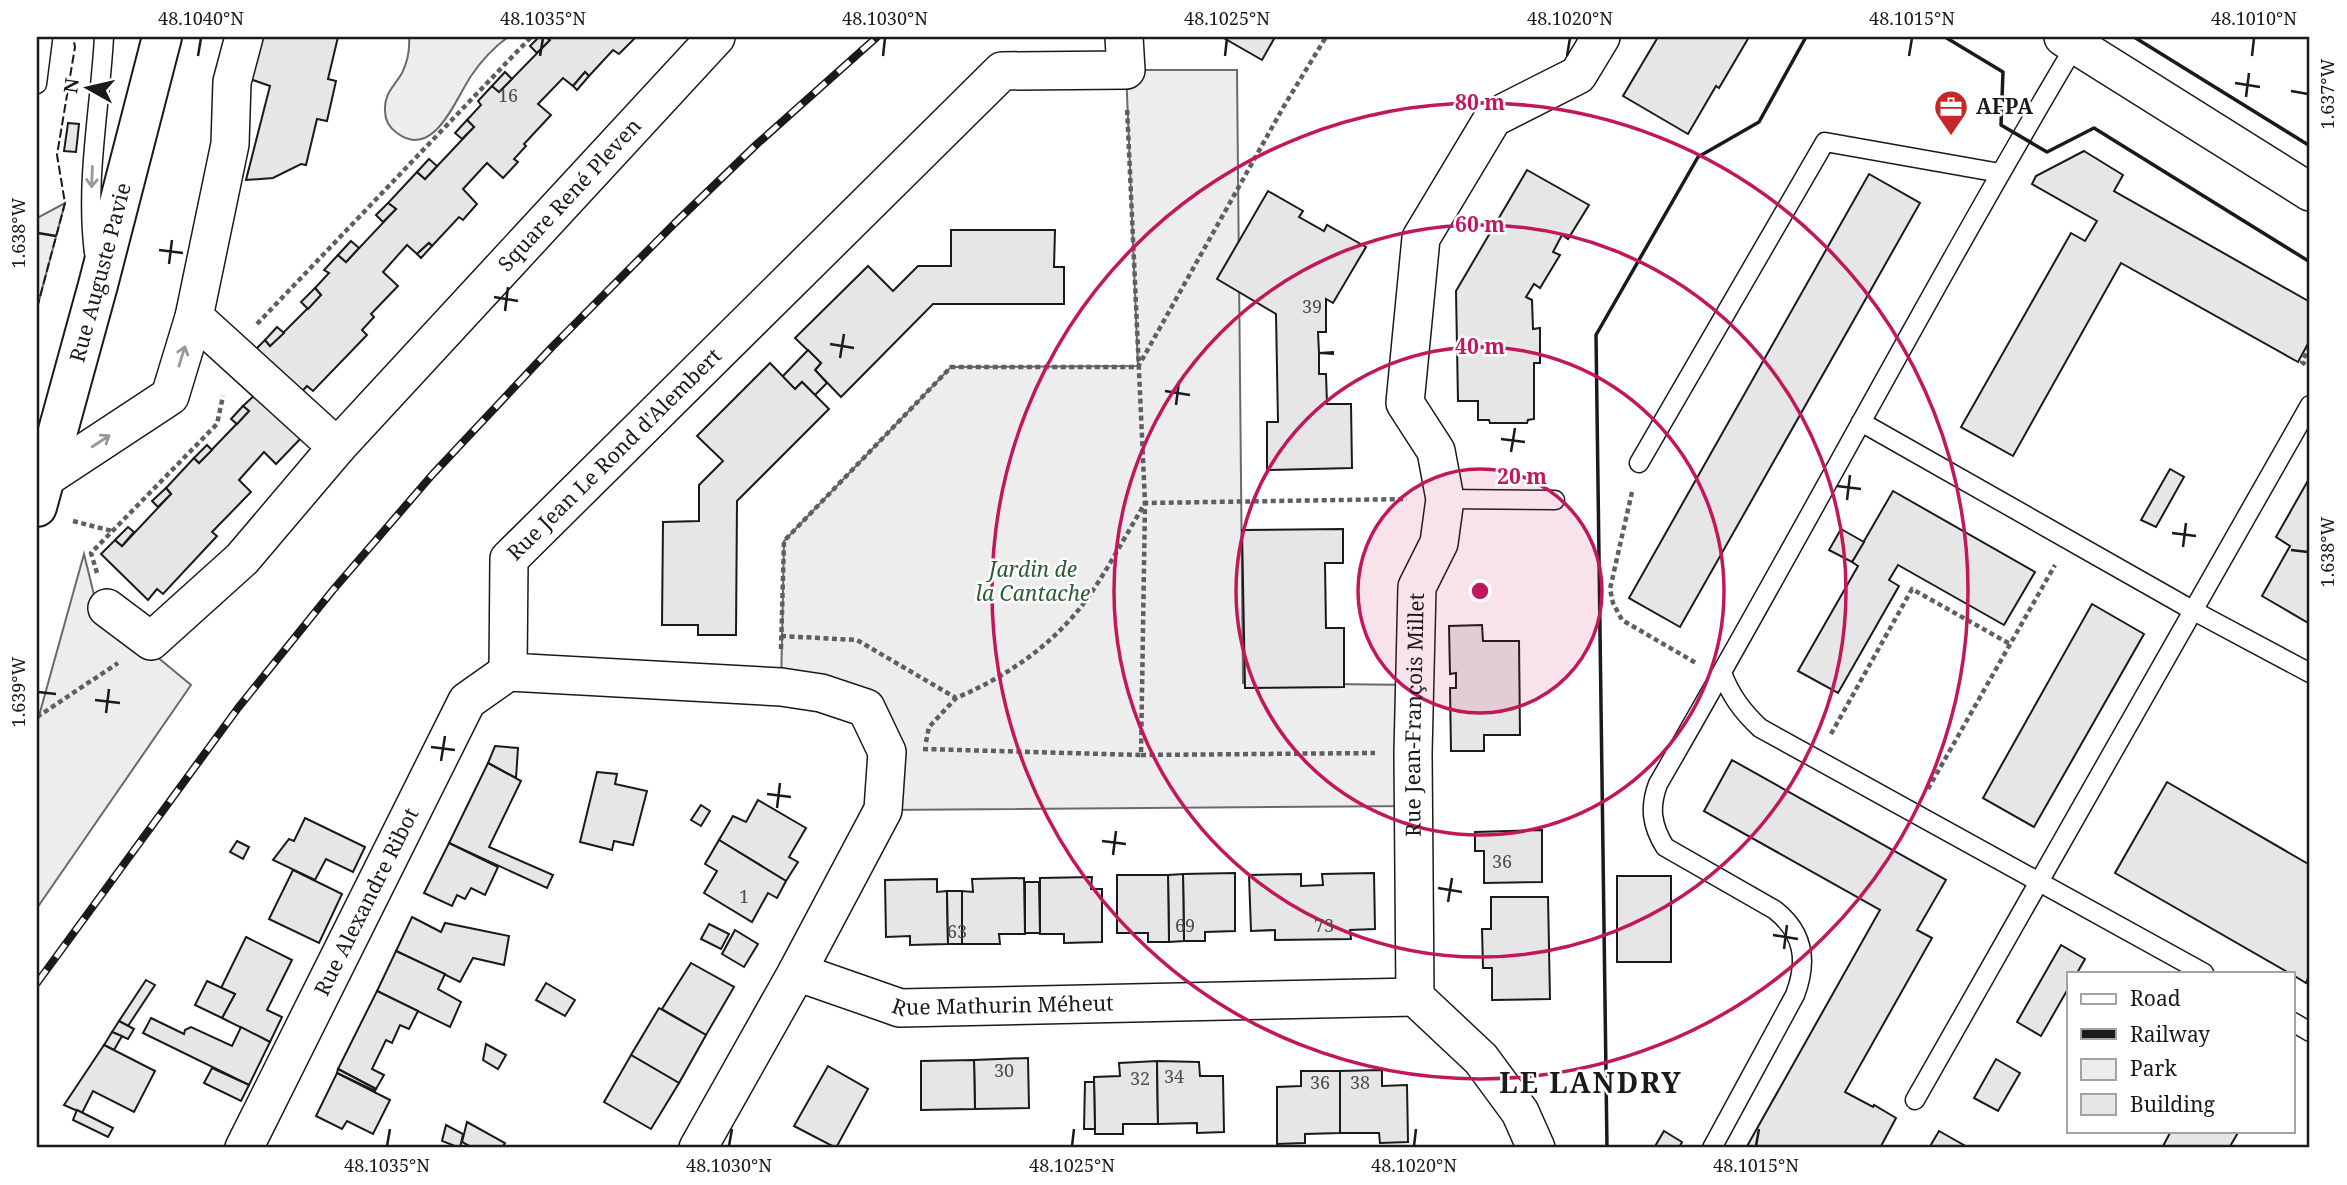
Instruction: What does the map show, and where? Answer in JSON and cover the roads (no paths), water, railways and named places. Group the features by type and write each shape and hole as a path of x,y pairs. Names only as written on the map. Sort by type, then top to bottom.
{"street":[{"name":"Rue Auguste Pavie","path":"41,493 162,37"},
{"path":"41,493 170,396 194,317 230,144 232,82 244,37"},
{"name":"Square René Pleven","path":"107,608 151,641 243,559 337,447 716,37"},
{"name":"Rue Jean-François Millet","path":"1415,997 1413,753 1417,587 1439,543 1445,499 1436,451 1405,403 1421,238 1493,118 1577,75 1601,37"},
{"path":"2069,41 2310,192"},
{"name":"Rue Jean Le Rond d'Alembert","path":"508,672 509,559 1002,71 1125,54"},
{"path":"194,317 337,447"},
{"path":"508,672 781,687 821,693 866,708 887,752 883,810 797,972 698,1148"},
{"name":"Rue Alexandre Ribot","path":"244,1148 467,701 508,672"},
{"name":"Rue Mathurin Méheut","path":"797,972 900,1008 1415,997"},
{"path":"1415,997 1481,1059 1520,1112 1536,1148"}],"lane":[{"path":"37,84 43,37"},
{"path":"98,285 91,207 93,147 104,37"},
{"path":"1712,1148 1795,995 1802,966 1801,947 1788,920 1775,910 1665,847 1657,834 1651,815 1653,797 2000,173 2069,41"},
{"path":"1639,463 1825,142 2000,173"},
{"path":"1915,1100 2310,405"},
{"path":"1861,422 2194,611 2310,673"},
{"path":"1445,499 1555,500"},
{"path":"1721,675 1743,712 1760,728 2202,972"},
{"path":"2294,1023 2310,1032"}],"railway":[{"path":"37,983 238,708 333,590 432,475 552,347 675,223 757,144 877,37"}],"place":[{"name":"AFPA","path":"1951,137"}],"district":[{"name":"LE LANDRY","path":"1591,1083"}],"park label":[{"name":"Jardin de la Cantache","path":"1033,582"}]}
